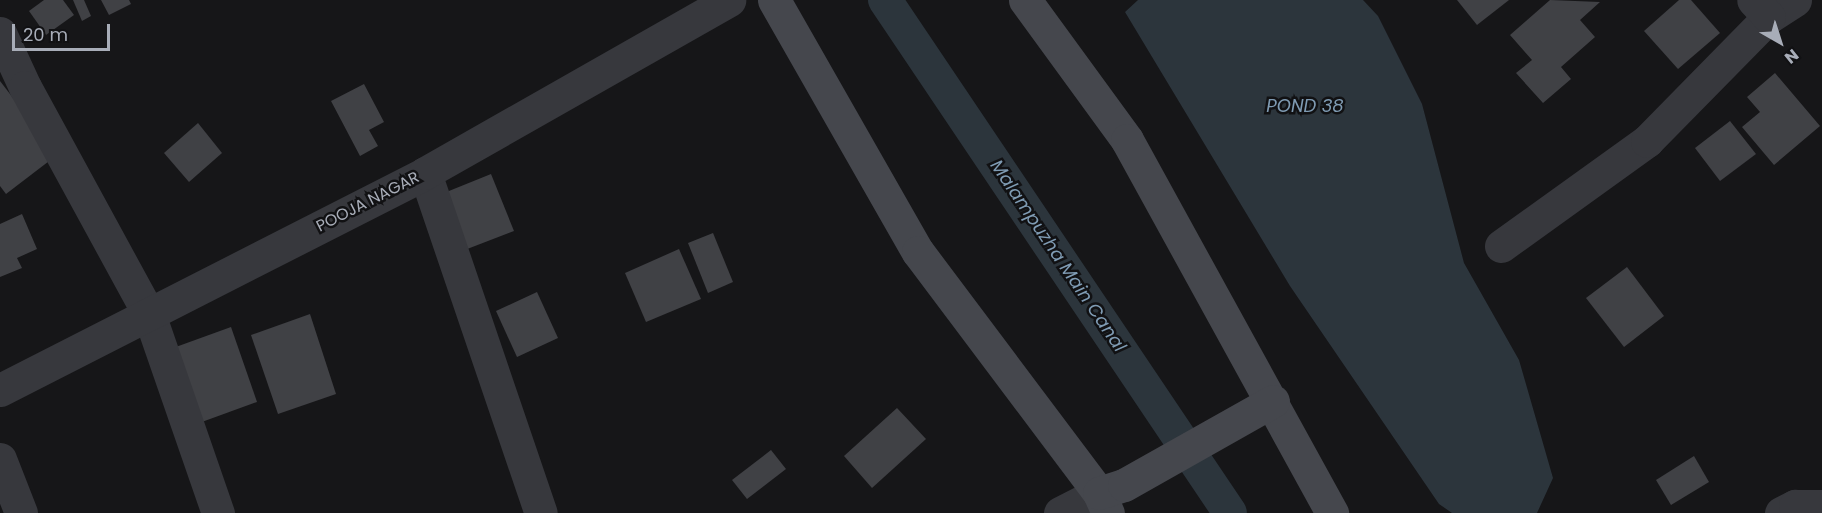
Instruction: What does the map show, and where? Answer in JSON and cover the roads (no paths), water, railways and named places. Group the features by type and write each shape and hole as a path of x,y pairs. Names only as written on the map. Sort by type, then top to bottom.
{"street":[{"name":"POOJA NAGAR","path":"0,390 425,173 729,0"},
{"path":"774,0 918,252 1103,503"},
{"path":"1025,0 1127,140 1273,401 1332,513"},
{"path":"1501,246 1647,141 1772,6"},
{"path":"0,33 25,87 149,314 218,513"},
{"path":"425,173 541,513"},
{"path":"1060,513 1103,503 1144,475 1273,401"},
{"path":"0,459 21,513"},
{"path":"1781,513 1795,506 1822,506"}],"water":[{"name":"POND 38","path":"1138,0 1363,0 1378,16 1422,104 1464,263 1519,360 1553,478 1537,513 1452,513 1439,504 1290,286 1125,12"}],"waterway":[{"name":"Malampuzha Main Canal","path":"885,0 1230,513"}]}
